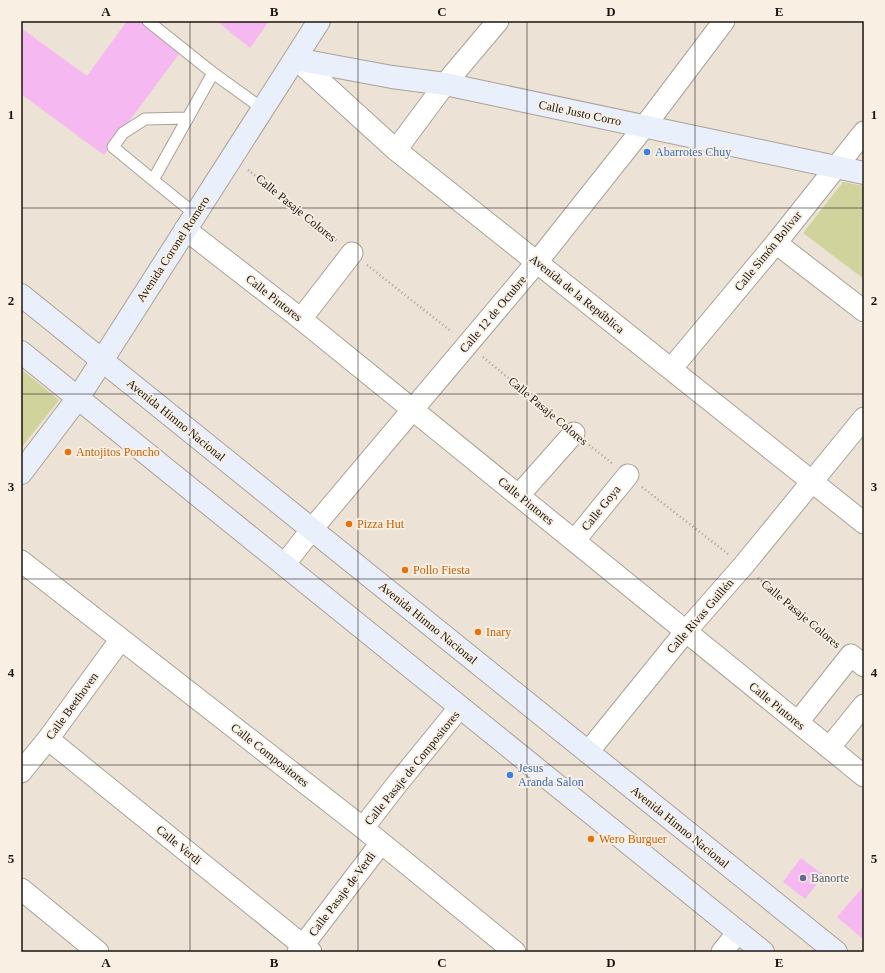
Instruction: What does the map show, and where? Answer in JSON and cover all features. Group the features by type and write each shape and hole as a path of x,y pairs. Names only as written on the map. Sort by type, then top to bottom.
{"main road":[{"name":"Avenida Coronel Romero","path":"21,473 78,398 319,21"},
{"name":"Calle Justo Corro","path":"295,59 392,77 446,84 864,173"},
{"name":"Avenida Himno Nacional","path":"21,295 836,952"},
{"path":"21,352 763,952"}],"street":[{"path":"396,150 446,84 498,21"},
{"name":"Calle 12 de Octubre","path":"284,564 537,262 644,127 724,21"},
{"name":"Avenida de la República","path":"295,59 308,69 396,150 864,522"},
{"name":"Calle Simón Bolívar","path":"671,369 776,243 864,132"},
{"name":"Calle Pintores","path":"190,222 301,319 864,776"},
{"path":"776,243 864,311"},
{"path":"301,319 352,253"},
{"name":"Calle Rivas Guillén","path":"588,752 686,631 743,566 864,418"},
{"path":"519,495 574,433"},
{"name":"Calle Goya","path":"575,540 628,475"},
{"name":"Calle Compositores","path":"21,561 381,842 515,952"},
{"name":"Calle Beethoven","path":"21,772 48,739 121,639"},
{"path":"798,722 857,660"},
{"path":"829,748 864,705"},
{"name":"Calle Pasaje de Compositores","path":"363,828 460,707"},
{"name":"Calle Verdi","path":"48,739 304,950"},
{"name":"Calle Pasaje de Verdi","path":"304,950 381,842"},
{"path":"21,889 98,952"},
{"path":"722,952 738,932"}],"lane":[{"path":"148,21 213,73 263,109"},
{"path":"153,180 213,73"},
{"path":"188,118 145,119 123,133 113,147 153,180 190,222"}],"path":[{"name":"Calle Pasaje Colores","path":"232,157 468,344 574,433 743,566 857,660"}],"green space":[{"path":"843,182 864,186 864,279 803,233"},
{"path":"21,369 59,400 21,448"}],"building":[{"path":"127,21 143,21 182,50 104,155 21,94 21,28 87,76"},
{"path":"220,21 269,21 250,48 219,23"},
{"name":"Banorte","path":"801,858 824,875 805,899 783,882"},
{"path":"864,886 864,940 837,917"}],"place":[{"name":"Abarrotes Chuy","path":"647,152"},
{"name":"Antojitos Poncho","path":"68,452"},
{"name":"Pizza Hut","path":"349,524"},
{"name":"Pollo Fiesta","path":"405,570"},
{"name":"Inary","path":"478,632"},
{"name":"Jesus Aranda Salon","path":"510,775"},
{"name":"Wero Burguer","path":"591,839"},
{"name":"Banorte","path":"803,878"}]}
